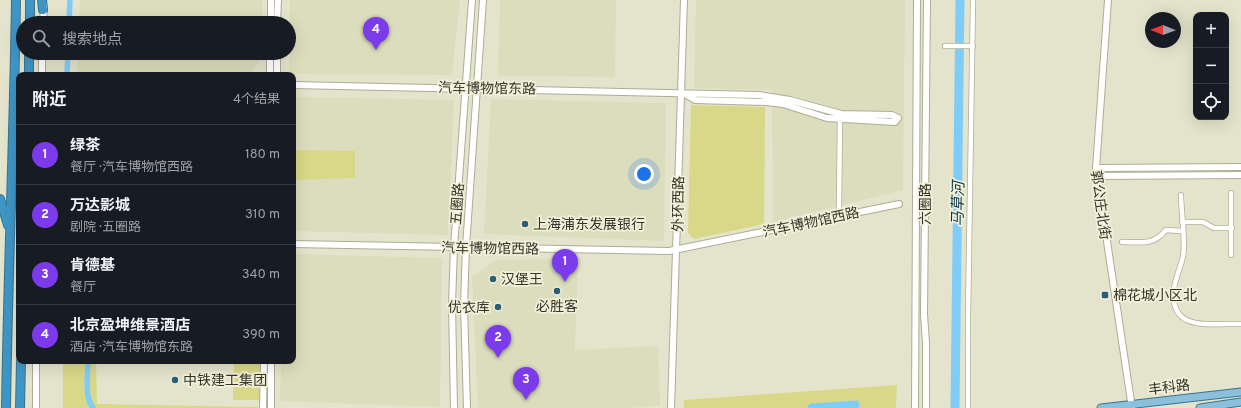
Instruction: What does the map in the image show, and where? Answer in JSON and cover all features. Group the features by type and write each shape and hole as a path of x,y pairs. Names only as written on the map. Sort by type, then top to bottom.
{"highway":[{"path":"6,408 16,0"},
{"path":"30,0 30,16"},
{"path":"43,0 43,10"},
{"path":"29,60 29,72"},
{"path":"0,199 10,232"},
{"path":"20,408 21,364"}],"main road":[{"name":"丰科路","path":"1101,408 1132,406 1241,392"},
{"name":"丰科路","path":"1200,408 1241,402"}],"street":[{"path":"271,0 271,16"},
{"path":"277,16 278,0"},
{"name":"五圈路","path":"454,408 452,304 454,247 472,0"},
{"name":"五圈路","path":"467,408 464,305 466,247 483,0"},
{"name":"外环西路","path":"671,408 684,0"},
{"name":"六圈路","path":"915,408 917,0"},
{"name":"六圈路","path":"926,0 924,306 926,343 926,408"},
{"path":"968,408 973,0"},
{"name":"郭公庄北街","path":"1108,0 1096,176 1132,406"},
{"path":"43,10 43,16"},
{"path":"945,46 973,46"},
{"path":"42,60 42,72"},
{"path":"270,60 270,72"},
{"path":"276,72 277,60"},
{"name":"汽车博物馆东路","path":"296,85 681,92"},
{"path":"681,92 695,100 767,102 783,104 827,118 840,117 892,115 898,118 895,122 840,117"},
{"path":"838,208 840,117"},
{"path":"1096,168 1241,167"},
{"path":"1096,176 1241,175"},
{"path":"1231,193 1231,255"},
{"path":"1181,195 1183,255 1174,287 1173,303 1179,316 1191,323 1241,324"},
{"name":"汽车博物馆西路","path":"296,244 669,252 899,204"},
{"path":"1182,222 1203,222 1214,228 1232,228"},
{"path":"1122,242 1152,242 1160,238 1166,230 1182,231"},
{"path":"36,364 36,408"},
{"path":"263,408 264,364"},
{"path":"270,364 271,408"}],"shaded area":[{"path":"80,0 262,0 262,16 79,16"},
{"path":"290,0 460,0 452,75 296,74 296,72 289,72 289,60 296,60 296,16 290,16"},
{"path":"500,0 616,0 615,77 498,76"},
{"path":"696,0 905,0 903,190 773,222 772,90 694,88"},
{"path":"78,60 260,60 251,72 77,72"},
{"path":"296,97 454,100 448,235 296,231"},
{"path":"491,99 666,103 664,241 484,234"},
{"path":"691,105 765,107 764,224 694,239 688,233"},
{"path":"296,150 355,151 355,178 296,180"},
{"path":"296,254 442,258 440,407 280,401 281,364 296,364"},
{"path":"578,259 575,350 658,346 660,406 628,408 478,408 472,277 496,260"},
{"path":"63,364 96,364 97,404 258,407 258,408 63,408"},
{"path":"234,364 260,364 262,400 233,400"},
{"path":"897,385 896,408 684,408 684,400"}],"waterway":[{"path":"69,16 70,0"},
{"name":"马草河","path":"955,408 960,0"},
{"path":"67,72 68,60"},
{"path":"88,364 87,392 93,408"},
{"path":"812,408 855,405"}],"place":[{"name":"北京盈坤维景酒店","path":"376,50"},
{"name":"上海浦东发展银行","path":"525,224"},
{"name":"汉堡王","path":"493,279"},
{"name":"绿茶","path":"565,282"},
{"name":"必胜客","path":"557,291"},
{"name":"棉花城小区北","path":"1105,295"},
{"name":"优衣库","path":"498,307"},
{"name":"万达影城","path":"498,358"},
{"name":"中铁建工集团","path":"175,380"},
{"name":"肯德基","path":"526,400"}]}
